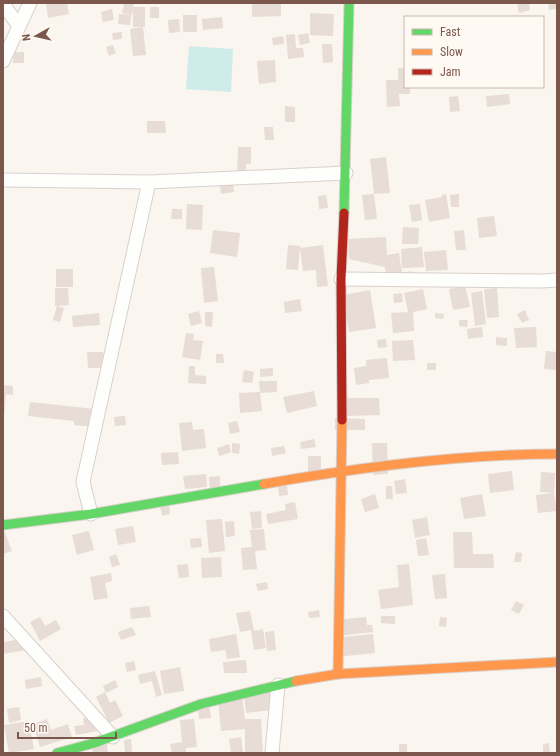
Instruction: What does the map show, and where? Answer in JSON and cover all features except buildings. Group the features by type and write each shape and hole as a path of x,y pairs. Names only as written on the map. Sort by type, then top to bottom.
{"street":[{"path":"3,61 30,3"},
{"path":"338,674 342,470 341,279 346,174 349,3"},
{"path":"3,4 19,26"},
{"path":"3,180 149,182 346,174"},
{"path":"90,514 83,482 149,182"},
{"path":"341,279 557,280"},
{"path":"3,525 90,514 342,470 510,454 557,454"},
{"path":"3,616 112,737"},
{"path":"57,753 86,746 201,704 278,685 338,674 557,662"},
{"path":"272,753 278,685"}],"water":[{"path":"189,46 233,49 231,92 186,89"}],"traffic: fast":[{"path":"344,213 349,3"},
{"path":"3,525 91,514 264,484"},
{"path":"57,753 94,743 201,704 296,681"}],"traffic: slow":[{"path":"338,674 342,420"},
{"path":"264,484 373,467 447,459 484,456 557,454"},
{"path":"296,681 338,674 557,662"}],"traffic: jam":[{"path":"342,420 341,279 344,213"}]}
